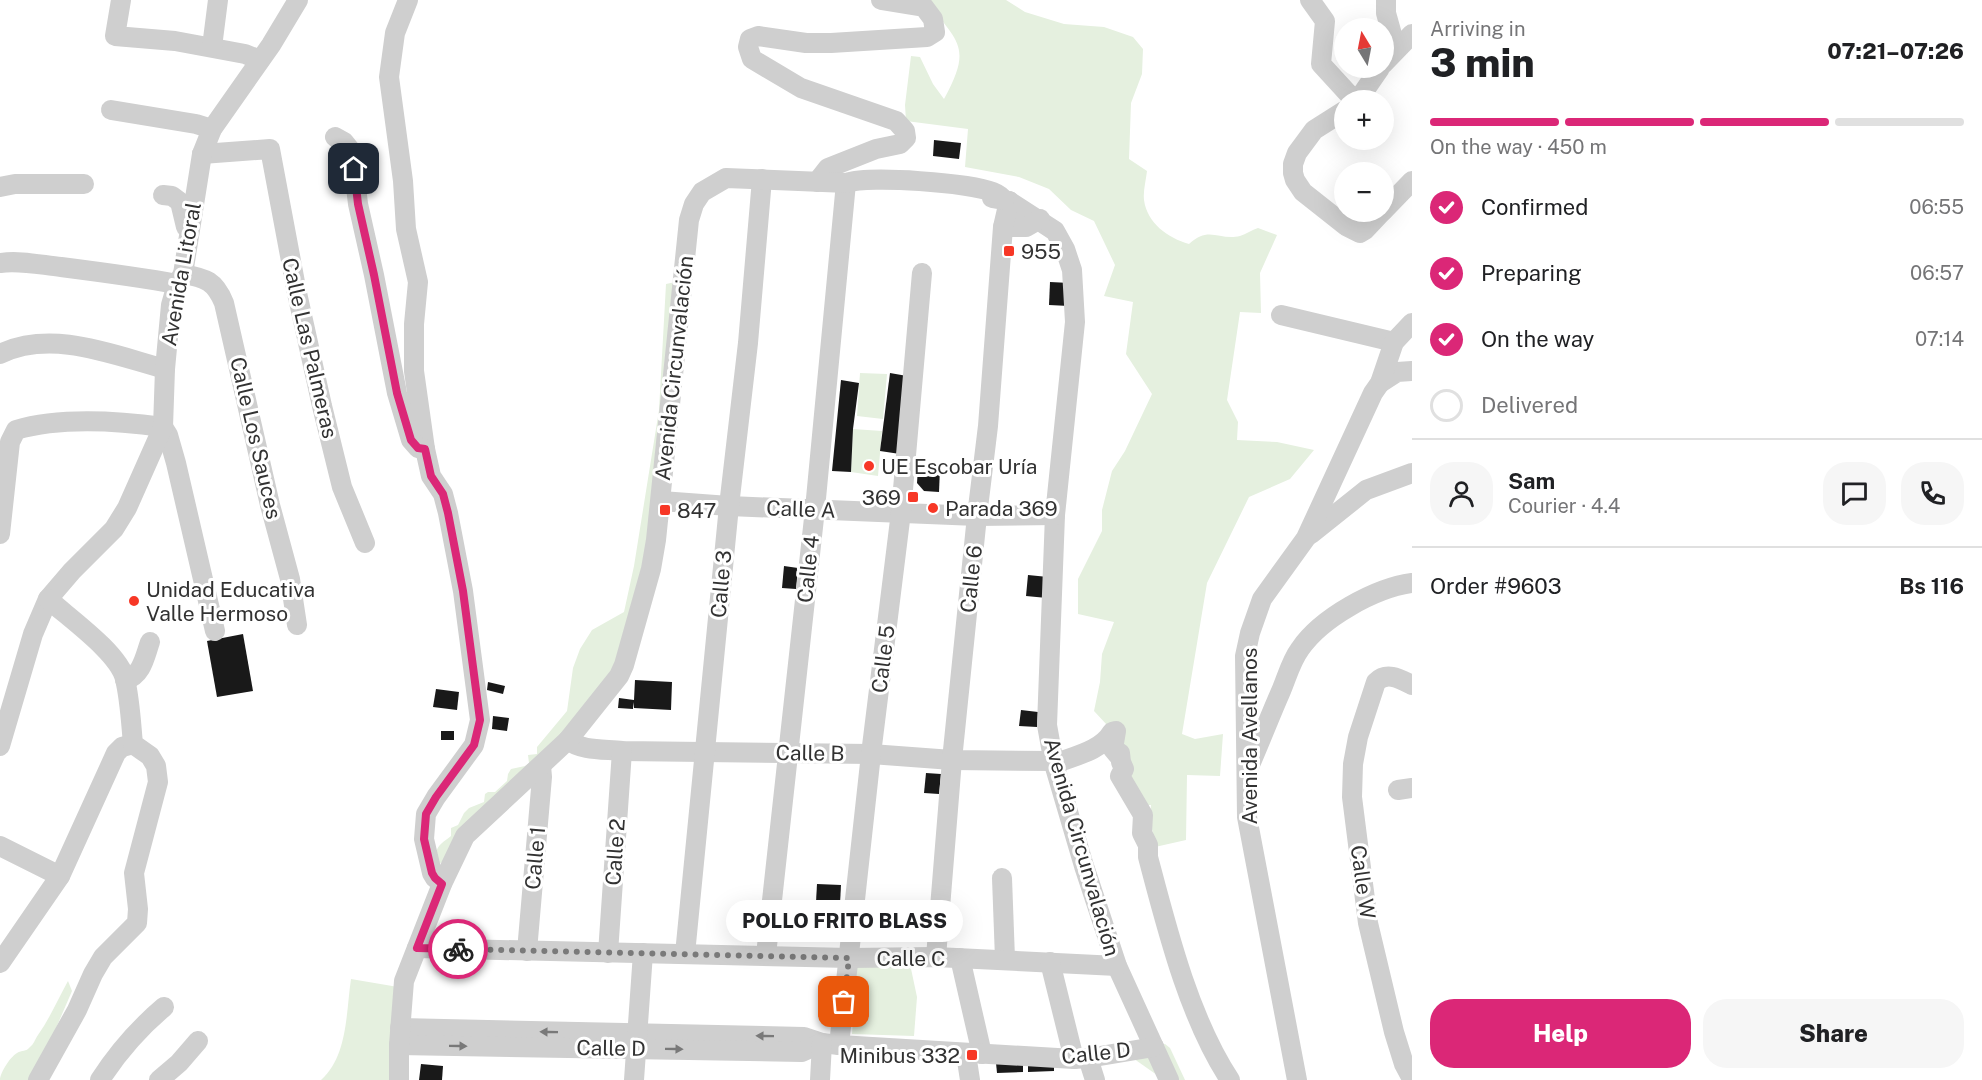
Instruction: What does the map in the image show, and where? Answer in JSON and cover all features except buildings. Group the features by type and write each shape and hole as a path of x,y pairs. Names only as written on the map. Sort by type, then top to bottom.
{"street":[{"path":"121,0 115,36 212,47 245,54 260,60"},
{"path":"212,47 218,0"},
{"name":"Avenida Litoral","path":"0,746 3,720 33,634 48,599 114,529 127,508 163,427 171,305 180,279 190,231 202,154 212,129 298,0"},
{"path":"408,0 395,33 389,77 403,181 406,228 418,282 414,324 414,371 431,476 443,494 463,591 480,720 474,745 436,797 424,820 424,839 432,873 442,884"},
{"path":"817,182 828,168 876,149 900,144 906,138 905,131 896,121 801,88 752,59 748,47 750,39 758,36 806,43 831,43 927,37 935,32 933,20 924,8 880,0"},
{"path":"1310,0 1324,21 1321,64 1345,90"},
{"path":"1386,0 1386,18"},
{"path":"1394,53 1412,34"},
{"path":"111,110 196,124 212,129"},
{"path":"1334,117 1314,130 1297,153 1293,164 1295,180 1303,192 1334,217"},
{"path":"335,136 352,152 358,204 397,393 411,440 418,448 425,449"},
{"name":"Calle Las Palmeras","path":"202,154 270,149 297,293 322,406 342,487 365,543"},
{"name":"Avenida Circunvalación","path":"399,1080 404,981 442,884 465,836 568,740 619,675 624,665 651,569 661,501 689,220 694,204 702,192 726,178 762,178 846,183 858,187 950,190 1007,201 1040,219 1055,231 1065,249 1072,270 1075,322 1055,515 1047,725 1054,763 1083,866 1117,966 1169,1080"},
{"name":"Calle 3","path":"685,954 729,506 748,343 762,178"},
{"path":"1394,200 1412,181"},
{"name":"Calle 4","path":"766,955 815,509 846,183"},
{"path":"0,187 15,184 84,184"},
{"path":"163,195 172,196 180,202 186,227 190,231"},
{"name":"Calle 6","path":"936,957 952,760 988,426 1007,201"},
{"path":"1003,227 1026,227 1040,219"},
{"path":"1341,222 1360,233 1373,222"},
{"name":"Calle Los Sauces","path":"0,263 13,262 134,276 180,279 197,277 214,285 224,303 270,505 290,579 297,625"},
{"name":"Calle 5","path":"831,1044 849,958 901,512 922,273"},
{"path":"1281,315 1394,342"},
{"name":"Avenida Avellanos","path":"1297,1080 1247,817 1245,668 1250,633 1262,599 1306,538 1373,393 1380,383 1394,342 1412,324"},
{"path":"0,354 29,344 53,343 85,348 165,369"},
{"path":"1380,383 1397,372 1412,371"},
{"path":"0,534 10,442 16,430 65,422 134,423 163,427 168,435 176,463 215,632"},
{"path":"1306,538 1366,490 1412,473"},
{"name":"Calle A","path":"661,501 977,516 1055,515"},
{"path":"1246,775 1290,668 1299,650 1312,634 1365,598 1412,583"},
{"path":"38,1080 103,957 137,923 138,909 134,873 158,782 156,766 150,756 134,744 125,680 115,660 48,599"},
{"path":"125,680 135,676 139,671 150,642"},
{"name":"Calle W","path":"1412,685 1390,676 1384,676 1376,682 1358,737 1353,764 1352,797 1368,923 1394,1032 1404,1064 1412,1079"},
{"path":"1054,763 1096,748 1107,741 1112,732 1116,731 1113,749 1118,755 1120,753 1124,769 1120,776 1143,815 1142,833 1148,845 1148,857 1170,938 1202,1028 1230,1080"},
{"name":"Calle B","path":"568,740 578,746 622,751 871,754 952,760 1054,763"},
{"path":"0,963 60,876 116,753 123,747 134,744"},
{"name":"Calle 2","path":"608,953 622,751"},
{"name":"Calle 1","path":"527,951 543,777 541,766"},
{"path":"0,846 60,876"},
{"path":"1002,878 1005,959"},
{"name":"Calle C","path":"417,948 849,958 936,957 1117,966"},
{"path":"634,1080 643,954"},
{"path":"960,958 974,1054 970,1080"},
{"path":"1050,962 1081,1058 1095,1080"},
{"path":"100,1080 141,1026 164,1007"},
{"name":"Calle D","path":"400,1037 638,1041 802,1052 831,1044 974,1054 1081,1058 1154,1047"},
{"path":"159,1080 179,1063 198,1041"},
{"path":"820,1080 831,1044"}],"green space":[{"path":"926,0 1006,0 1025,12 1064,24 1104,27 1133,37 1143,49 1142,74 1131,103 1129,159 1147,171 1144,200 1149,216 1166,234 1189,244 1202,235 1233,237 1258,228 1277,235 1260,273 1261,313 1240,312 1227,400 1238,422 1237,440 1277,442 1314,450 1290,479 1249,497 1207,583 1182,734 1195,739 1223,734 1220,776 1187,775 1186,840 1155,847 1150,817 1151,805 1144,805 1107,725 1094,711 1100,682 1102,654 1114,622 1078,614 1078,579 1102,531 1102,510 1112,471 1125,451 1152,394 1126,354 1133,302 1104,296 1115,265 1094,221 1071,210 1049,189 1019,177 965,167 968,129 906,121 905,105 911,56 920,57 933,84 944,99 958,67 958,46"},
{"path":"680,281 659,498 619,664 559,741 444,861 437,865 437,850 451,836 451,828 458,825 469,808 484,802 485,794 495,792 507,781 511,769 529,763 528,755 537,754 537,747 567,711 573,668 580,649 592,630 624,612 634,566 659,410 666,284"},
{"path":"860,373 887,374 883,419 857,416"},
{"path":"853,429 882,431 878,476 851,472"},
{"path":"910,964 917,997 914,1036 852,1034 857,966"},
{"path":"351,979 398,987 391,1080 321,1080 330,1070 341,1046"},
{"path":"68,981 72,991 50,1042 29,1080 0,1080 11,1058 27,1050 33,1044"},
{"path":"1165,1044 1170,1048 1185,1080 1164,1080 1130,1056 1133,1049"}],"way so far":[{"path":"458,949 849,958 844,1002"}],"place":[{"name":"955","path":"1009,251"},
{"name":"UE Escobar Uría","path":"869,466"},
{"name":"369","path":"913,497"},
{"name":"Parada 369","path":"933,508"},
{"name":"847","path":"665,510"},
{"name":"Unidad Educativa Valle Hermoso","path":"134,601"},
{"name":"POLLO FRITO BLASS","path":"844,1002"},
{"name":"Minibus 332","path":"972,1055"}],"route":[{"path":"354,169 358,204 397,393 411,440 418,448 425,449 431,476 445,498 475,668 480,720 474,745 436,797 424,820 424,839 432,873 442,884 417,948 458,949"}]}
